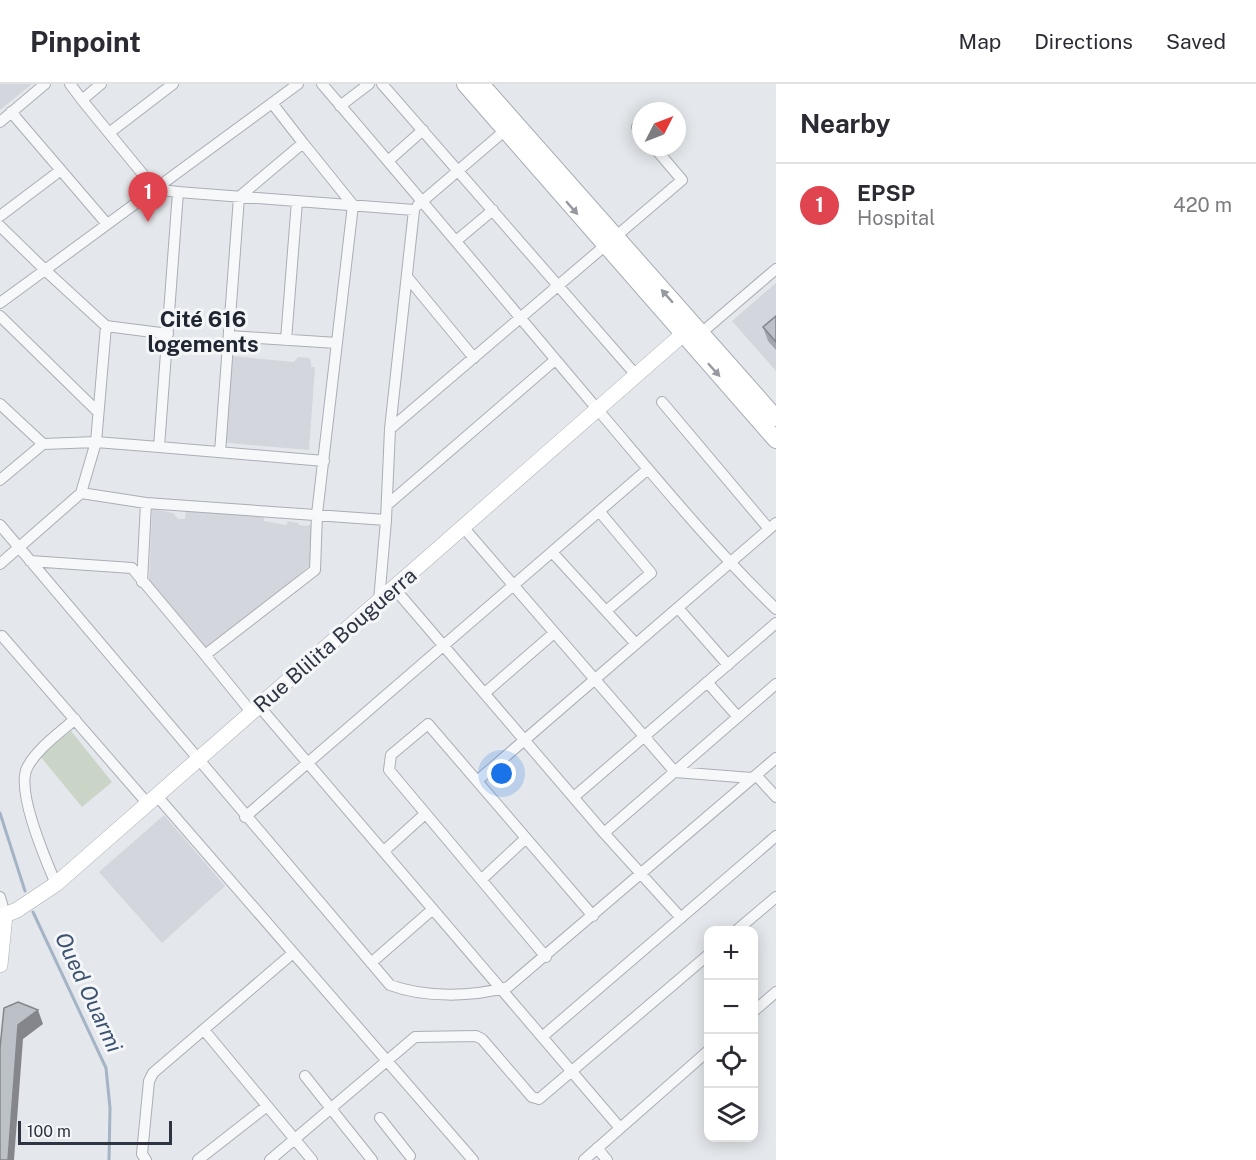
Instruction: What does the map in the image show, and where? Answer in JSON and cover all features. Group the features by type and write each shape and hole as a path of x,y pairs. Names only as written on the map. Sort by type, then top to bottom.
{"main road":[{"path":"465,84 510,126 610,242 682,335 776,440"},
{"path":"482,84 510,126"},
{"path":"610,242 700,334 776,418"}],"street":[{"path":"0,122 45,84"},
{"path":"70,84 154,189 414,210"},
{"path":"82,100 101,84"},
{"path":"109,134 173,84"},
{"path":"0,303 298,84"},
{"path":"322,84 423,201 519,320 729,564 776,609"},
{"path":"340,106 369,84"},
{"path":"382,84 636,375"},
{"path":"205,656 315,570 317,514 353,205 272,104"},
{"path":"11,112 107,224"},
{"path":"379,601 387,506 390,429 414,210 510,126"},
{"path":"388,161 423,129"},
{"path":"220,452 239,197 303,143"},
{"path":"390,429 682,180 662,156"},
{"path":"0,216 61,170"},
{"path":"159,447 178,192"},
{"path":"286,340 297,201"},
{"path":"456,241 493,210"},
{"path":"0,226 106,326 168,334"},
{"path":"682,335 700,334 776,269"},
{"path":"408,278 474,358"},
{"path":"0,316 98,412"},
{"path":"0,564 81,493 96,442 106,326"},
{"name":"Rue Blilita Bouguerra","path":"7,913 51,888 682,335"},
{"path":"229,336 337,343"},
{"path":"387,506 555,360"},
{"path":"477,781 772,526 662,402"},
{"path":"0,404 43,444"},
{"path":"0,480 43,444 96,442 324,460"},
{"path":"245,817 648,469"},
{"path":"81,493 146,503 386,520"},
{"path":"146,503 137,568 142,582 205,656 309,762 620,1128"},
{"path":"599,511 651,573 606,611"},
{"path":"0,525 127,672 245,817 390,985 410,992 487,993 508,987 546,957 776,758"},
{"path":"463,527 675,772 754,777 776,797"},
{"path":"552,552 636,644"},
{"path":"30,561 137,568"},
{"path":"394,588 486,692 640,875 681,918"},
{"path":"678,608 728,665"},
{"path":"575,796 776,623"},
{"path":"486,692 555,633"},
{"path":"2,636 75,719 293,953 473,1160"},
{"path":"707,682 738,717"},
{"path":"604,833 776,684"},
{"path":"51,888 28,803 24,774 32,760 75,719"},
{"path":"546,957 389,770 391,755 428,724 593,916"},
{"path":"384,851 425,814"},
{"path":"542,1037 776,836"},
{"path":"481,880 526,838"},
{"path":"0,897 7,913 0,965"},
{"path":"742,926 776,897"},
{"path":"371,963 433,909"},
{"path":"146,1160 142,1154 149,1081 153,1073 293,953"},
{"path":"270,1160 386,1060 420,1035 476,1036 486,1043 536,1099 572,1072 704,958"},
{"path":"758,1007 776,992"},
{"path":"204,1030 312,1160"},
{"path":"584,1160 704,1054"},
{"path":"305,1076 372,1160"},
{"path":"198,1160 267,1106"},
{"path":"380,1118 409,1159"},
{"path":"597,1148 608,1160"}],"shaded area":[{"path":"0,84 32,84 0,110"},
{"path":"776,283 776,371 732,321"},
{"path":"232,356 294,362 298,357 309,358 311,367 315,367 309,450 228,443 224,439"},
{"path":"186,508 263,512 264,521 286,525 288,521 307,526 313,524 310,565 209,654 149,581 152,509 173,513 178,519 185,519"},
{"path":"71,731 112,782 82,807 40,756"},
{"path":"164,815 225,886 162,943 99,872"}],"building":[{"path":"776,316 776,342 763,327"},
{"path":"18,1002 38,1010 18,1025 8,1160 0,1160 0,1048 4,1008"}],"waterway":[{"name":"Oued Ouarmi","path":"0,813 25,891"},
{"name":"Oued Ouarmi","path":"33,912 106,1068 110,1108 109,1160"}],"place":[{"name":"EPSP","path":"148,222"}],"district":[{"name":"Cité 616 logements","path":"203,332"}]}
